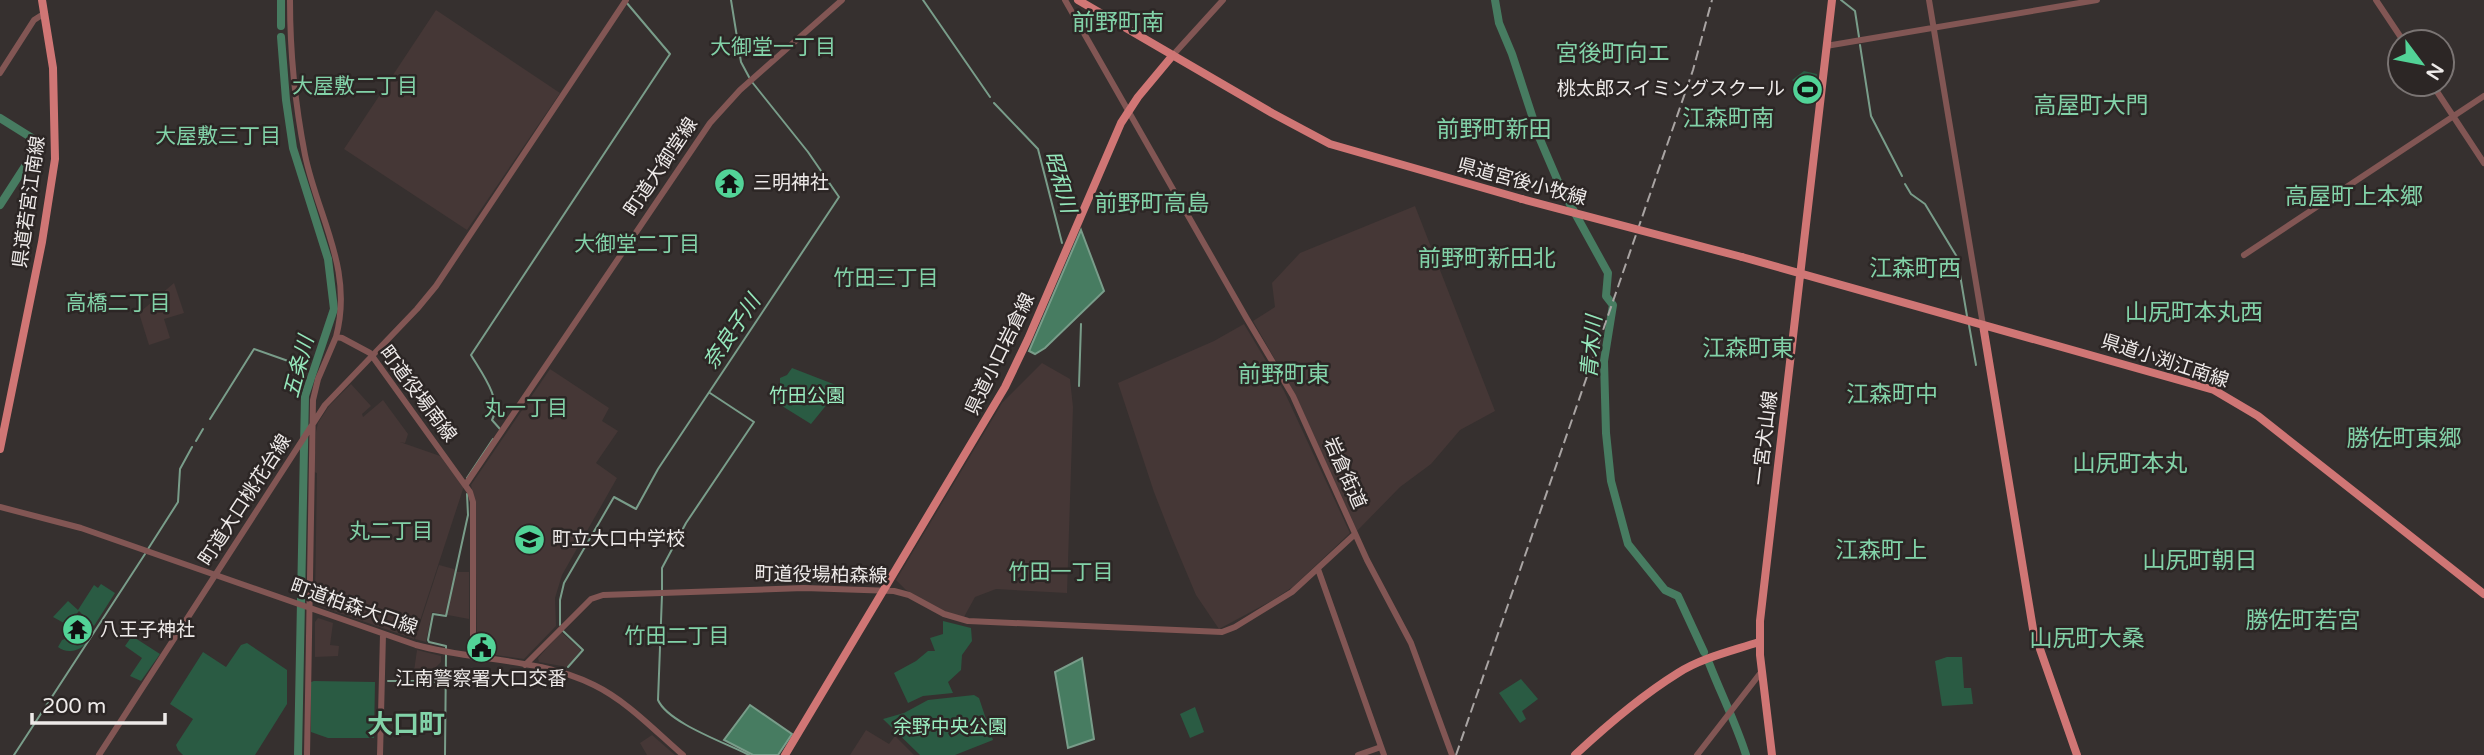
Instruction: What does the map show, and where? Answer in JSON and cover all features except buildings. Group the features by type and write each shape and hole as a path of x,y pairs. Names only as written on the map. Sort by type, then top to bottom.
{"main road":[{"name":"県道若宮江南線","path":"0,449 44,234 54,169 56,136 53,68 42,0"},
{"path":"1078,0 1173,55"},
{"name":"一宮犬山線","path":"1772,755 1759,642 1832,0"},
{"name":"県道小口岩倉線","path":"785,755 1011,375 1128,111 1173,55"},
{"name":"県道宮後小牧線","path":"1173,55 1297,128 1330,144 1800,274"},
{"name":"県道小渕江南線","path":"1800,274 2197,384 2238,403 2484,594"},
{"path":"1983,325 2033,629 2077,755"},
{"path":"1575,755 1599,732 1678,672 1759,642"}],"street":[{"path":"290,0 294,81 305,156 334,246 341,306 336,337 314,390 311,427 307,755"},
{"name":"町道大口桃花台線","path":"99,755 333,395 436,286 626,0"},
{"name":"町道大御堂線","path":"466,484 710,123 746,84 842,0"},
{"name":"岩倉街道","path":"1065,0 1293,396 1355,534 1411,643 1452,755"},
{"path":"1173,55 1223,0"},
{"path":"1929,0 1983,325"},
{"path":"1826,46 2097,0"},
{"path":"2376,0 2395,28"},
{"path":"0,73 34,20 45,13"},
{"path":"2244,255 2484,96"},
{"path":"2441,98 2484,163"},
{"name":"町道役場南線","path":"336,337 372,355 466,484 473,502 473,657"},
{"name":"町道柏森大口線","path":"0,506 69,524 307,608 433,649 571,675 601,688 626,706 682,755"},
{"path":"1355,534 1318,569 1384,755"},
{"name":"町道役場柏森線","path":"525,665 596,596 804,588 884,591 905,593 940,613 968,621 1222,632 1288,595 1318,569"},
{"path":"380,755 383,634"},
{"path":"1698,755 1762,671"},
{"path":"1358,755 1381,747"}],"shaded area":[{"path":"436,10 560,93 467,230 344,149"},
{"path":"1415,206 1495,411 1460,430 1431,464 1400,487 1357,531 1296,396 1253,321 1275,307 1272,283 1300,253"},
{"path":"1081,230 1104,291 1045,348 1035,354 1029,351"},
{"path":"174,283 184,313 164,319 170,338 149,345 139,313"},
{"path":"1244,324 1284,391 1350,533 1294,586 1219,629 1196,595 1172,538 1118,383 1214,341"},
{"path":"1042,363 1070,379 1073,407 1067,593 996,589 975,597 964,617 952,615 906,590 896,580 1002,403"},
{"name":"町立大口中学校","path":"550,369 609,408 602,421 618,431 596,463 617,478 562,575 555,598 556,626 524,659 489,654 489,643 477,643 475,503 471,485"},
{"path":"351,384 371,406 362,414 363,417 383,400 408,434 405,443 400,442 443,457 464,486 414,639 319,606 315,600 316,432 318,423 329,406"},
{"path":"439,565 456,572 469,572 469,619 432,612 426,642 415,639"},
{"path":"318,618 333,623 330,645 339,646 338,656 315,657 315,622"},
{"path":"561,632 581,650 567,667 539,662 538,658"},
{"path":"417,650 441,656 441,662 436,667 436,679 420,679 420,671 414,671"},
{"path":"1082,658 1094,739 1068,748 1055,672"},
{"path":"750,705 792,734 778,755 753,755 724,740"},
{"path":"866,730 889,744 895,736 914,755 850,755"},
{"path":"652,735 675,755 647,755 640,743"}],"green space":[{"name":"桃太郎スイミングスクール","path":"1804,71 1817,74 1815,98 1809,97 1792,80"},
{"name":"竹田公園","path":"792,368 841,387 811,424 774,401 780,389 780,378 787,375"},
{"path":"101,584 115,593 94,626 79,611 74,617 80,616 87,626 91,627 89,639 75,650 58,647 62,640 68,638 76,641 84,634 53,617 68,601 78,610 94,585 98,588"},
{"path":"943,621 971,628 972,641 962,655 961,670 948,682 953,693 923,696 908,703 894,673 928,651 935,651 930,638 943,634"},
{"path":"132,636 160,654 141,681 130,676 142,658 125,646"},
{"path":"247,643 287,670 287,704 255,755 183,755 176,745 193,719 170,704 203,652 226,667 241,645"},
{"path":"1947,657 1962,657 1964,688 1971,688 1973,704 1942,706 1935,661"},
{"path":"1521,679 1538,699 1522,711 1526,719 1520,723 1499,693"},
{"path":"311,682 375,682 374,738 328,738 311,732"},
{"name":"余野中央公園","path":"974,695 979,698 993,740 955,755 920,755 883,719 904,713 928,700"},
{"path":"1195,707 1204,732 1190,738 1180,714"}],"waterway":[{"name":"五条川","path":"281,0 281,26"},
{"name":"奈良子川","path":"731,0 741,62 749,77"},
{"name":"昭和川","path":"923,0 990,97"},
{"name":"青木川","path":"1495,0 1499,23 1539,137 1560,186 1608,273 1606,296 1613,305 1604,361 1606,433 1611,481 1628,544 1665,590 1678,596 1704,652"},
{"path":"1841,0 1855,11 1859,37"},
{"path":"500,429 492,420 495,412 493,395 471,355 670,54 626,2"},
{"name":"五条川","path":"281,37 293,148 328,259 334,309 305,396 298,755"},
{"path":"1860,45 1871,116 1902,176"},
{"name":"奈良子川","path":"560,625 560,600 564,583 614,497 636,509 658,469 839,197 808,152 752,82"},
{"name":"昭和川","path":"994,103 1038,149 1062,243"},
{"path":"0,118 40,143 0,205"},
{"path":"1905,184 1911,194 1925,204 1957,257 1967,316"},
{"name":"昭和川","path":"1079,386 1081,324"},
{"path":"1969,325 1976,365"},
{"path":"210,419 254,349 291,362"},
{"name":"奈良子川","path":"662,590 662,568 686,523 754,422 710,393"},
{"path":"196,441 203,429"},
{"path":"467,478 493,439"},
{"path":"148,549 178,502 180,469 192,447"},
{"path":"446,649 446,646 428,640 433,614 446,616 468,515 467,494"},
{"path":"14,755 145,554"},
{"name":"奈良子川","path":"662,595 658,700 673,717 749,755"},
{"path":"562,630 583,650 568,667"},
{"path":"445,755 446,655"},
{"name":"青木川","path":"1709,663 1746,755"},
{"path":"388,681 415,681"},
{"path":"417,681 443,682"}],"railway":[{"path":"1456,755 1693,70 1712,0"}],"place":[{"name":"桃太郎スイミングスクール","path":"1808,89"},
{"name":"三明神社","path":"730,183"},
{"name":"町立大口中学校","path":"529,539"},
{"name":"八王子神社","path":"77,630"},
{"name":"江南警察署大口交番","path":"481,648"}],"district":[{"name":"前野町南","path":"1118,23"},
{"name":"大御堂一丁目","path":"773,47"},
{"name":"宮後町向エ","path":"1613,54"},
{"name":"大屋敷二丁目","path":"355,86"},
{"name":"高屋町大門","path":"2091,106"},
{"name":"江森町南","path":"1728,119"},
{"name":"前野町新田","path":"1494,130"},
{"name":"大屋敷三丁目","path":"218,136"},
{"name":"高屋町上本郷","path":"2354,197"},
{"name":"前野町高島","path":"1152,204"},
{"name":"大御堂二丁目","path":"637,244"},
{"name":"前野町新田北","path":"1487,259"},
{"name":"江森町西","path":"1915,269"},
{"name":"竹田三丁目","path":"886,278"},
{"name":"高橋二丁目","path":"118,303"},
{"name":"山尻町本丸西","path":"2194,313"},
{"name":"江森町東","path":"1748,349"},
{"name":"前野町東","path":"1284,375"},
{"name":"江森町中","path":"1892,395"},
{"name":"丸一丁目","path":"526,408"},
{"name":"勝佐町東郷","path":"2404,439"},
{"name":"山尻町本丸","path":"2130,464"},
{"name":"丸二丁目","path":"391,531"},
{"name":"江森町上","path":"1881,551"},
{"name":"山尻町朝日","path":"2200,561"},
{"name":"竹田一丁目","path":"1061,572"},
{"name":"勝佐町若宮","path":"2303,621"},
{"name":"竹田二丁目","path":"677,636"},
{"name":"山尻町大桑","path":"2087,639"},
{"name":"大口町","path":"406,724"}]}
